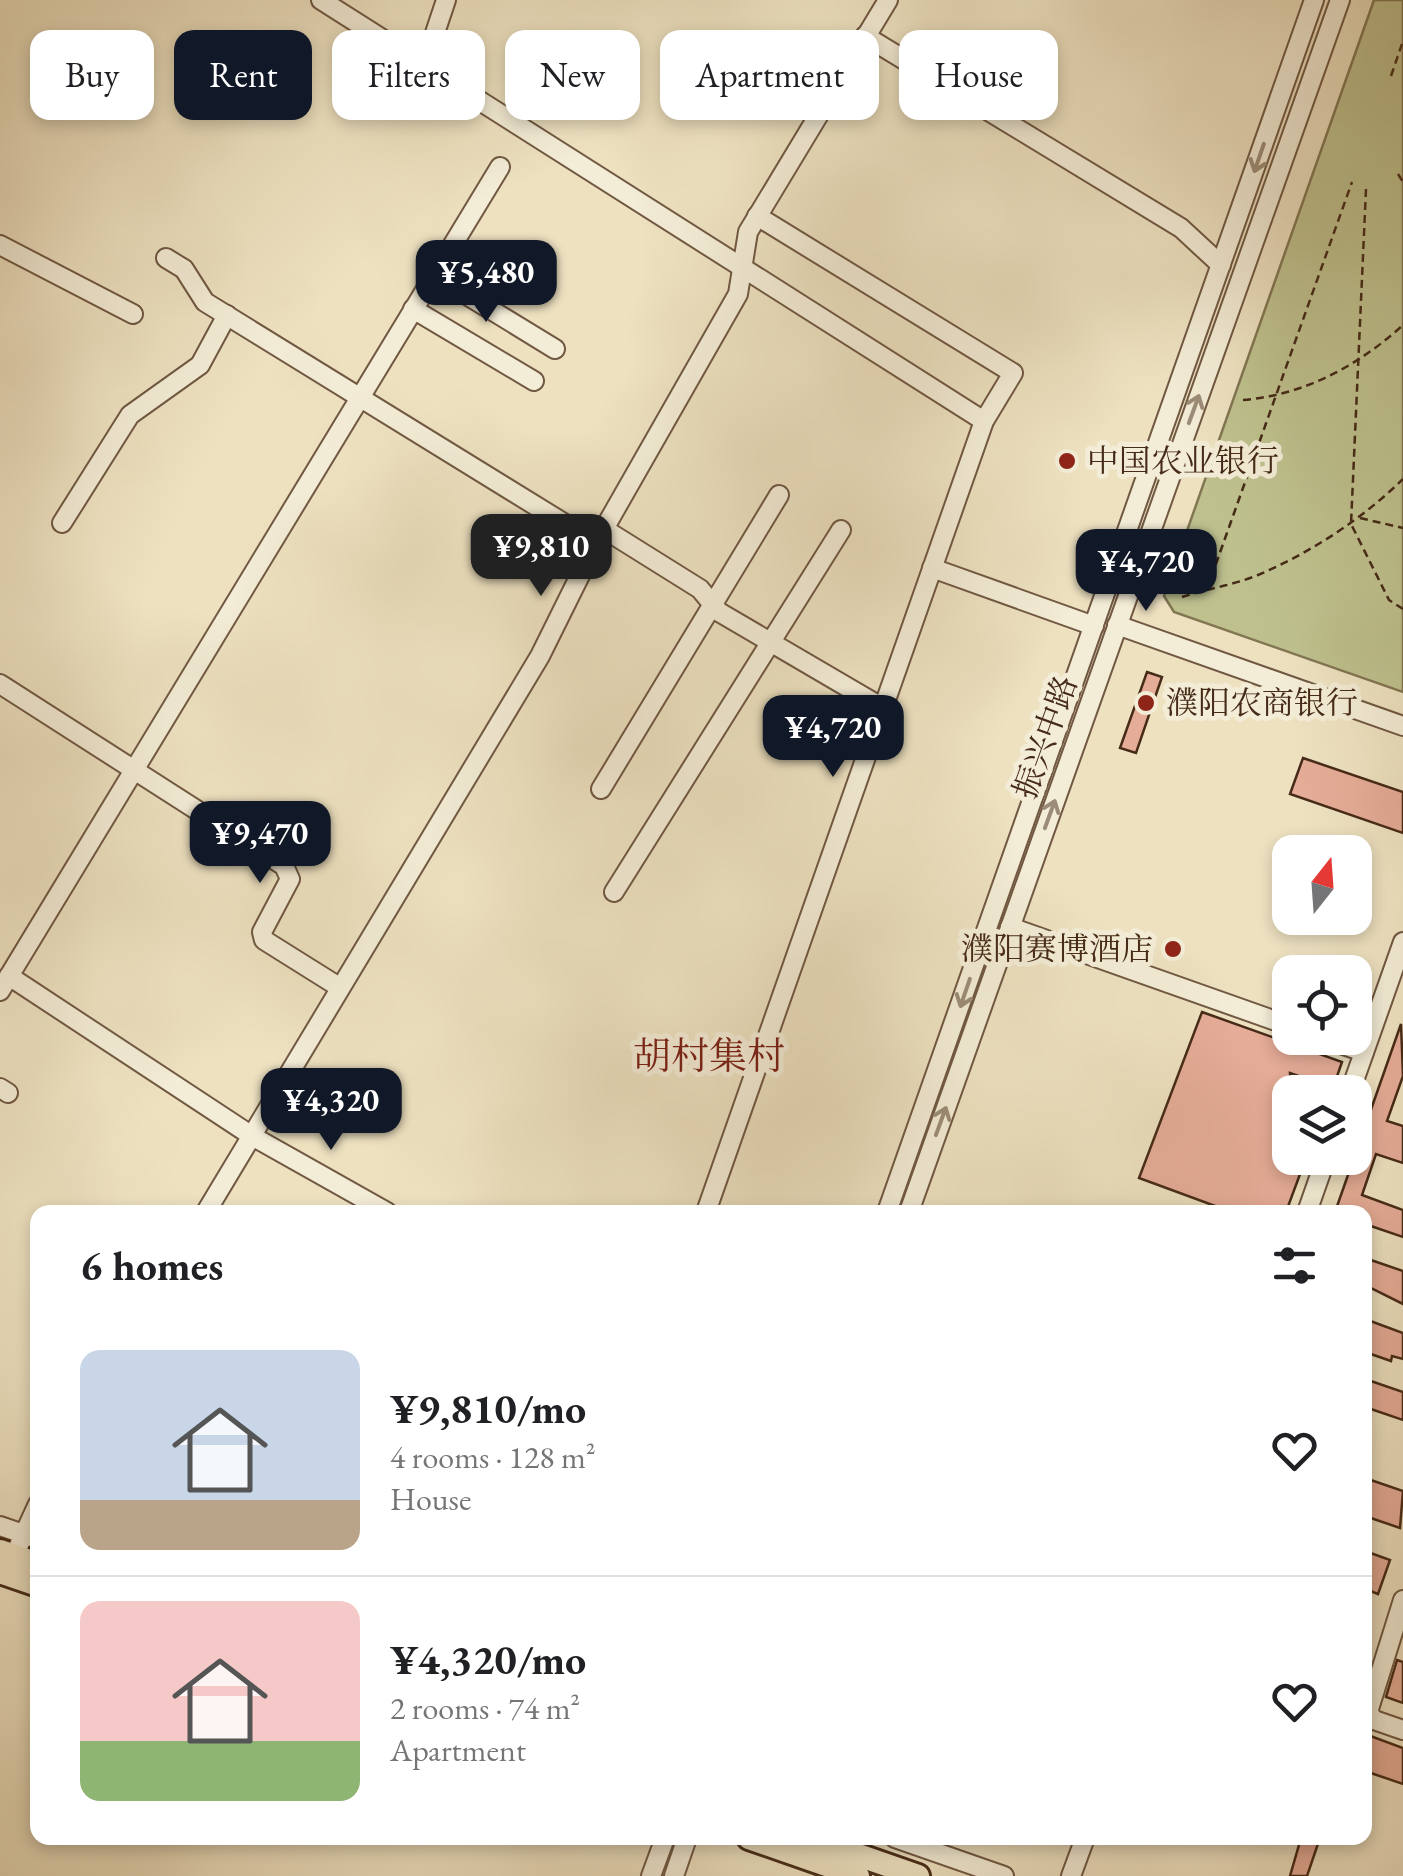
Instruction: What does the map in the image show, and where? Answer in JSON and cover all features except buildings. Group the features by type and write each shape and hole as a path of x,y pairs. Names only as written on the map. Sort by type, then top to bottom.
{"main road":[{"path":"15,1551 30,1574"},
{"path":"769,1845 858,1876"},
{"path":"829,1845 918,1876"}],"street":[{"path":"321,0 371,30"},
{"path":"436,30 446,0"},
{"path":"869,30 888,0"},
{"name":"振兴中路","path":"889,1205 1314,0"},
{"name":"振兴中路","path":"911,1205 1340,0"},
{"path":"879,44 1182,228 1222,265"},
{"path":"485,102 745,272 984,421"},
{"path":"210,1205 540,656 600,536 738,294 745,272 748,232 815,120"},
{"path":"375,1205 252,1136 5,984 139,769 500,167"},
{"path":"708,1205 984,421 1013,372 757,216"},
{"path":"0,245 132,314"},
{"path":"166,258 184,269 205,302 600,536 700,589 712,604 770,643 883,708"},
{"path":"434,275 555,349"},
{"path":"413,309 534,381"},
{"path":"62,523 130,415 200,365 228,315"},
{"path":"600,789 779,495"},
{"path":"614,892 841,530"},
{"path":"932,568 1094,626"},
{"path":"1117,624 1403,726"},
{"path":"0,684 139,769 284,866 290,879 262,932 264,940 339,987"},
{"path":"1010,927 1272,1020"},
{"path":"1372,1029 1403,942"},
{"path":"1309,1205 1320,1175"},
{"path":"15,1551 30,1520"},
{"path":"0,1526 15,1551"},
{"path":"1372,1699 1403,1600"},
{"path":"1372,1717 1403,1730"},
{"path":"651,1876 662,1845"},
{"path":"674,1876 685,1845"},
{"path":"915,1845 1004,1876"},
{"path":"1072,1876 1083,1845"}],"path":[{"path":"1390,76 1403,41"},
{"path":"1398,174 1403,182"},
{"path":"1206,588 1352,182"},
{"path":"1366,190 1362,358 1351,524 1389,600 1403,609"},
{"path":"1243,400 1309,387 1362,358 1403,326"},
{"path":"1182,597 1256,576 1351,524 1403,478"},
{"path":"1359,517 1403,528"}],"green space":[{"path":"1374,0 1403,0 1403,692 1174,612 1164,596"}],"place":[{"name":"中国农业银行","path":"1067,461"},
{"name":"濮阳农商银行","path":"1146,703"},
{"name":"濮阳赛博酒店","path":"1173,949"}],"district":[{"name":"胡村集村","path":"709,1055"}]}
